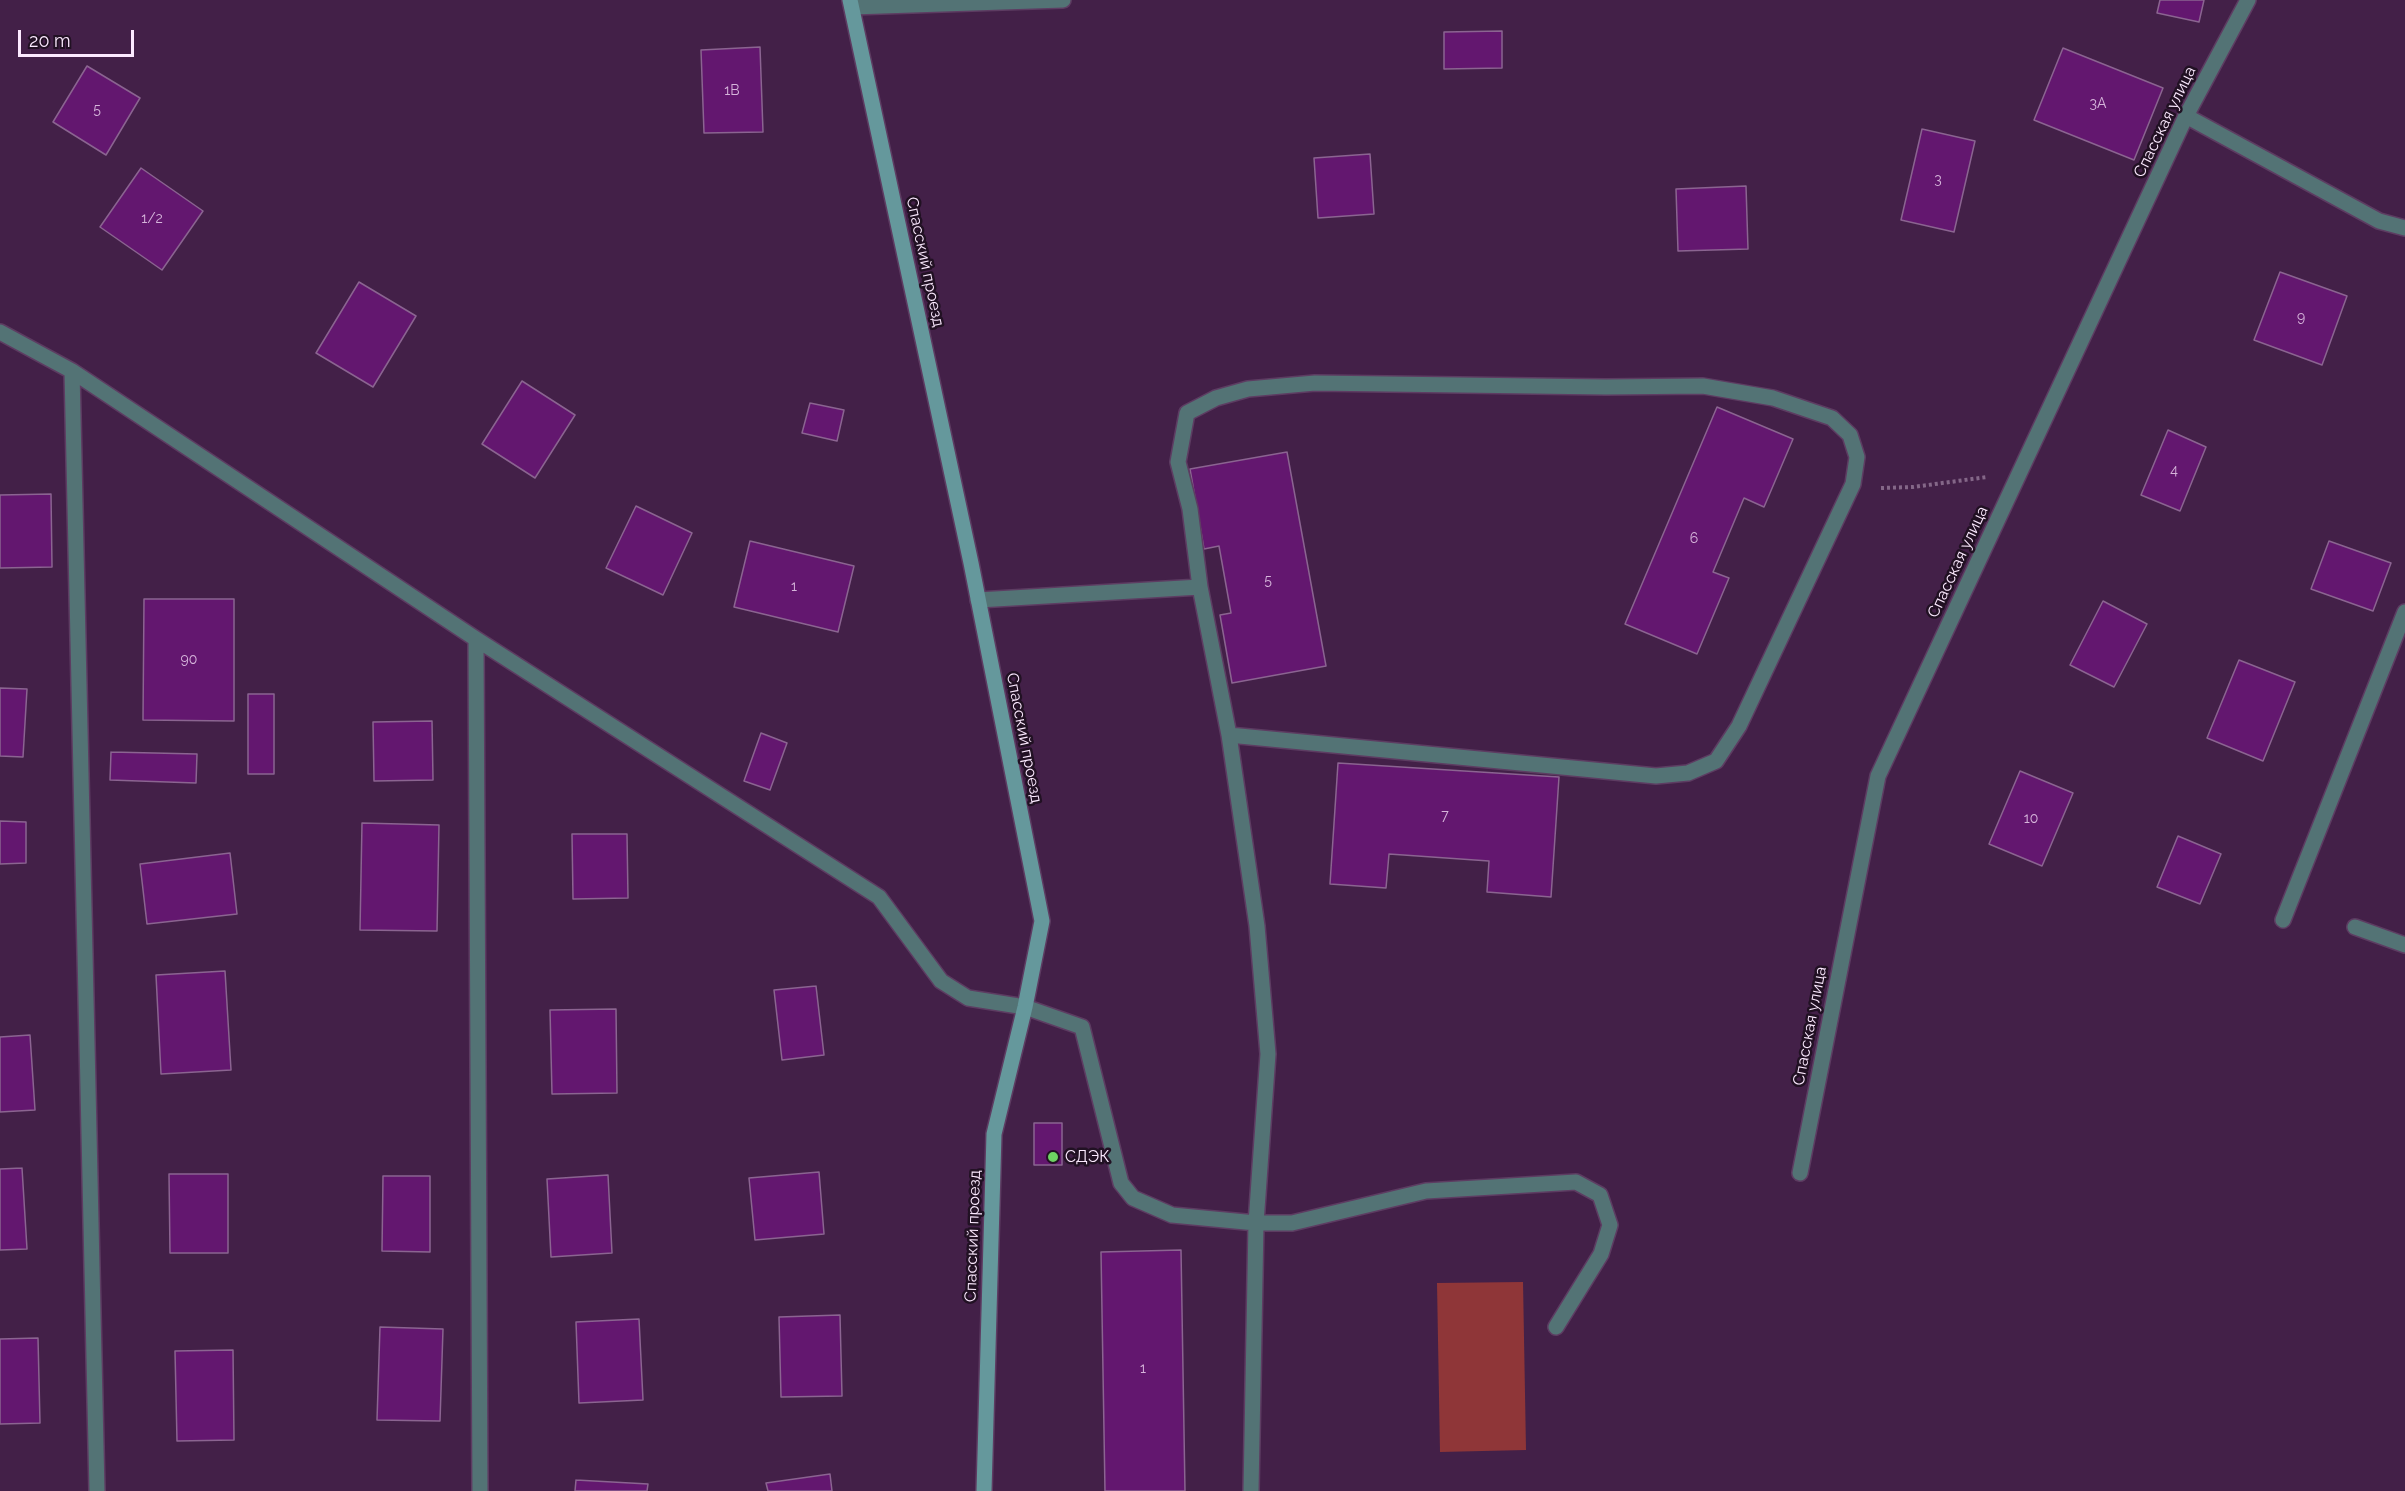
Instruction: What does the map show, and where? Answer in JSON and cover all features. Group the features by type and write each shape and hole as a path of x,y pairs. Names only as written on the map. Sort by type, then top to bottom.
{"street":[{"path":"851,3 1063,0"},
{"name":"Спасская улица","path":"1800,1173 1878,776 2186,116 2248,0"},
{"name":"Спасский проезд","path":"851,3 978,600 1042,921 1025,1007 994,1134 984,1491"},
{"path":"2186,116 2379,221 2405,240"},
{"path":"2379,221 2405,228"},
{"path":"0,332 72,371 476,639 879,897 941,981 968,998 1025,1007 1082,1027 1121,1183 1133,1198 1172,1215 1256,1223 1292,1223 1426,1191 1576,1182 1600,1195 1610,1225 1601,1254 1556,1327"},
{"path":"72,371 97,1491"},
{"path":"1229,735 1656,776 1688,772 1716,760 1739,726 1853,484 1857,457 1850,435 1832,418 1773,398 1703,386 1315,383 1248,389 1216,398 1187,413 1178,462 1190,509 1200,587 1229,735 1257,926 1268,1054 1256,1223 1251,1491"},
{"path":"978,600 1200,587"},
{"path":"2283,920 2405,612"},
{"path":"476,639 480,1491"},
{"path":"2355,927 2405,945"}],"path":[{"path":"1842,506 1874,488 1913,487 1975,478 2019,475"}],"shaded area":[{"path":"1523,1282 1526,1450 1440,1452 1437,1283"}],"building":[{"path":"2160,0 2204,0 2199,22 2157,13"},
{"path":"1502,31 1502,68 1444,69 1444,32"},
{"path":"760,47 763,132 704,133 701,50"},
{"path":"2063,48 2163,88 2134,160 2034,120"},
{"path":"87,66 140,98 106,155 53,122"},
{"path":"1922,129 1975,141 1954,232 1901,220"},
{"path":"1370,154 1374,214 1318,218 1314,158"},
{"path":"141,168 203,211 162,270 100,227"},
{"path":"1746,186 1748,249 1678,251 1676,189"},
{"path":"2280,272 2347,296 2322,365 2254,340"},
{"path":"359,282 416,316 373,387 316,353"},
{"path":"522,381 575,415 535,478 482,444"},
{"path":"810,403 844,410 837,441 802,433"},
{"path":"1717,407 1793,439 1764,507 1744,498 1713,572 1729,578 1697,654 1625,624"},
{"path":"2168,430 2206,447 2180,511 2141,495"},
{"path":"1287,452 1326,666 1232,683 1220,615 1231,613 1219,546 1204,549 1190,469"},
{"path":"51,494 52,567 0,568 0,495"},
{"path":"636,506 692,533 663,595 606,568"},
{"path":"750,541 854,566 838,632 734,607"},
{"path":"2329,541 2391,563 2373,611 2311,589"},
{"path":"144,599 234,599 234,721 143,720"},
{"path":"2103,601 2147,624 2114,687 2070,665"},
{"path":"2239,660 2295,682 2263,761 2207,738"},
{"path":"0,688 27,689 23,757 0,756"},
{"path":"248,694 274,694 274,774 248,774"},
{"path":"432,721 433,780 374,781 373,722"},
{"path":"761,733 787,743 770,790 744,781"},
{"path":"111,752 197,754 196,783 110,780"},
{"path":"1338,763 1559,777 1551,897 1487,892 1489,861 1389,854 1386,888 1330,884"},
{"path":"2020,771 2073,793 2042,866 1989,844"},
{"path":"0,821 26,822 26,863 0,864"},
{"path":"362,823 439,825 437,931 360,930"},
{"path":"572,834 627,834 628,898 573,899"},
{"path":"2178,836 2221,854 2200,904 2157,887"},
{"path":"230,853 237,914 147,924 140,864"},
{"path":"225,971 231,1070 161,1074 156,975"},
{"path":"816,986 824,1055 782,1060 774,990"},
{"path":"616,1009 617,1093 552,1094 550,1010"},
{"path":"30,1035 35,1110 0,1112 0,1037"},
{"path":"1034,1123 1062,1123 1062,1165 1034,1165"},
{"path":"22,1168 27,1249 0,1250 0,1169"},
{"path":"819,1172 824,1234 755,1240 749,1178"},
{"path":"169,1174 228,1174 228,1253 170,1253"},
{"path":"608,1175 612,1253 551,1257 547,1179"},
{"path":"383,1176 430,1176 430,1252 382,1251"},
{"path":"1181,1250 1185,1491 1105,1491 1101,1252"},
{"path":"840,1315 842,1396 781,1397 779,1317"},
{"path":"639,1319 643,1400 579,1403 576,1322"},
{"path":"380,1327 443,1329 440,1421 377,1420"},
{"path":"38,1338 40,1423 0,1424 0,1339"},
{"path":"233,1350 234,1440 177,1441 175,1351"},
{"path":"830,1474 832,1491 768,1491 766,1483"},
{"path":"576,1480 648,1484 647,1491 575,1491"}],"place":[{"name":"СДЭК","path":"1053,1157"}]}
